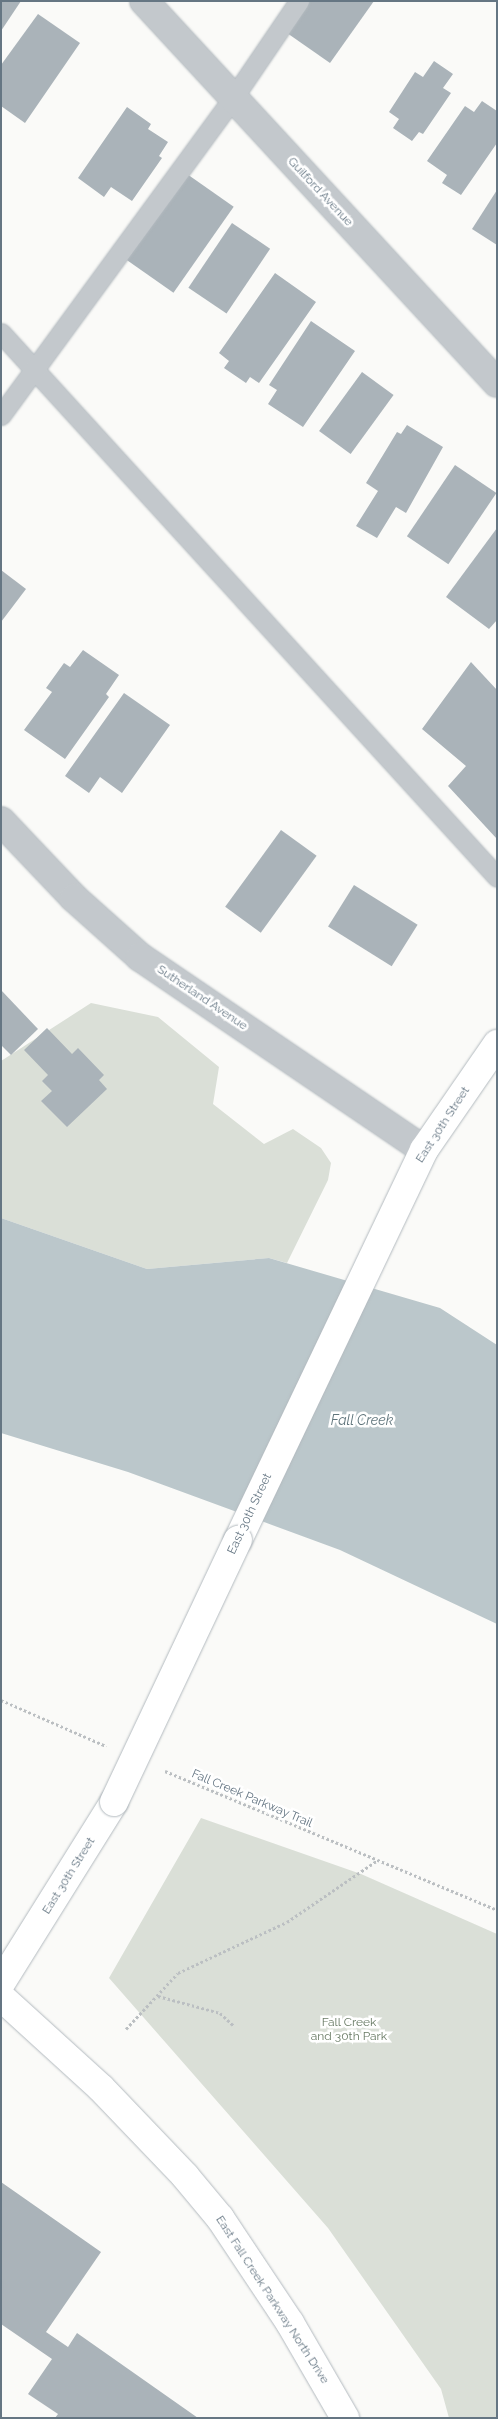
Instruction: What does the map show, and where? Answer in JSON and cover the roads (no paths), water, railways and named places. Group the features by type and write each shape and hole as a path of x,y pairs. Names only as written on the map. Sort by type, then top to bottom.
{"main road":[{"name":"East 30th Street","path":"1,1983 114,1802 424,1150 497,1044"},
{"name":"East Fall Creek Parkway North Drive","path":"1,1997 101,2088 185,2176 220,2218 290,2322 344,2418"}],"street":[{"name":"Guilford Avenue","path":"144,1 497,383"},
{"name":"Sutherland Avenue","path":"2,822 74,898 140,957 424,1150"}],"lane":[{"path":"1,414 233,98 299,1"},
{"path":"1,333 497,877"}],"water":[{"name":"Fall Creek","path":"1,1218 147,1269 269,1258 440,1308 497,1345 497,1624 340,1550 128,1472 1,1433"}],"park label":[{"name":"Fall Creek and 30th Park","path":"349,2030"}]}
